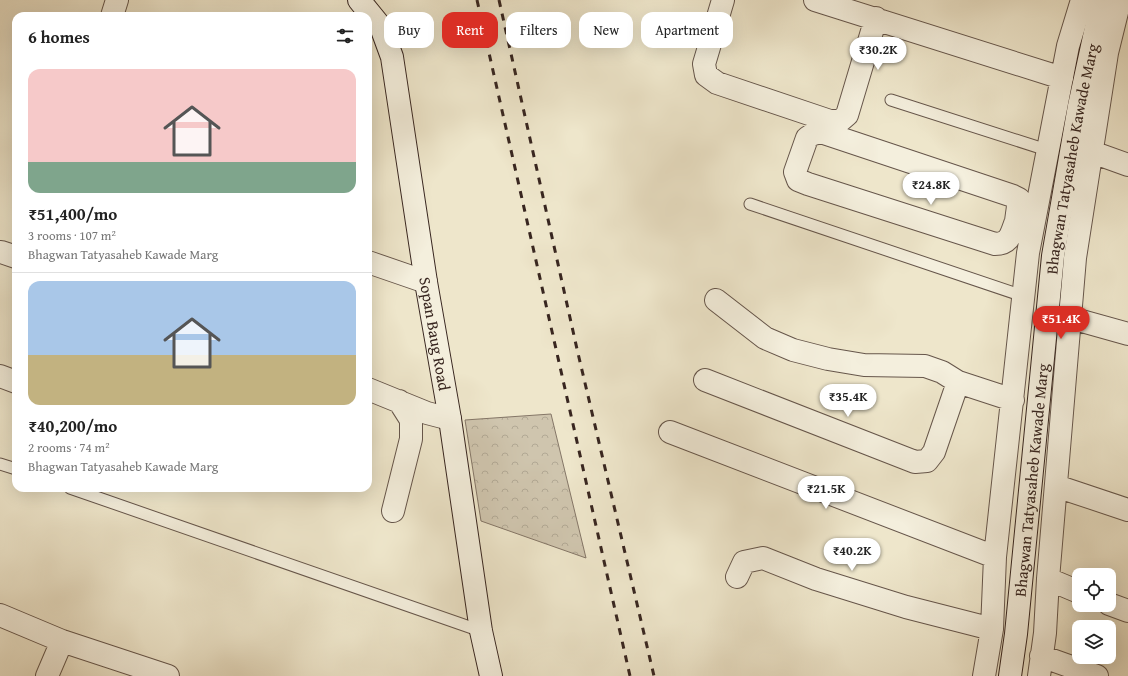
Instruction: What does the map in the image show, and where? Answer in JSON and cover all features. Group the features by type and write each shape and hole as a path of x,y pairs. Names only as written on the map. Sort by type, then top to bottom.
{"street":[{"path":"113,12 116,0"},
{"name":"Sopan Baug Road","path":"359,0 369,12"},
{"path":"723,0 704,64 706,75 717,83 830,121 840,121 847,115 876,18"},
{"path":"815,0 852,5 876,18 1062,78"},
{"path":"984,676 992,629 995,557 1023,296 1025,224 1047,150 1068,46 1082,0"},
{"name":"Bhagwan Tatyasaheb Kawade Marg","path":"1010,676 1016,634 1053,256 1079,106 1102,0"},
{"path":"1097,676 1040,666 1045,633 1048,579 1075,258 1107,53 1120,0"},
{"name":"Sopan Baug Road","path":"372,16 381,27 392,57 426,282 450,419 481,631 491,676"},
{"path":"822,132 1013,196 1019,199 1025,224 1009,240 1003,244 995,244 808,184 798,180 795,172 807,138 813,134 822,132"},
{"path":"1092,152 1128,165"},
{"path":"372,263 426,282"},
{"path":"716,300 765,338 794,350 828,359 864,365 925,366 942,372 958,382 1013,400"},
{"path":"1071,318 1128,334"},
{"path":"0,376 12,380"},
{"path":"705,380 915,462 927,461 934,452 958,382"},
{"path":"372,391 427,413 450,419"},
{"path":"393,511 411,439 411,420 399,401"},
{"path":"670,432 995,557"},
{"path":"1056,486 1128,510"},
{"path":"737,577 744,562 763,558 816,579 906,607 992,629"},
{"path":"1048,579 1072,589"},
{"path":"1116,607 1128,612"},
{"path":"0,615 62,641 168,676"},
{"path":"47,676 62,641"}],"lane":[{"path":"891,100 1047,150"},
{"path":"750,204 1023,296"},
{"path":"0,464 12,468"},
{"path":"81,492 481,631"}],"green space":[{"path":"551,414 586,558 481,521 465,420"}],"railway":[{"path":"477,0 630,676"},
{"path":"499,0 577,349 654,676"}]}
